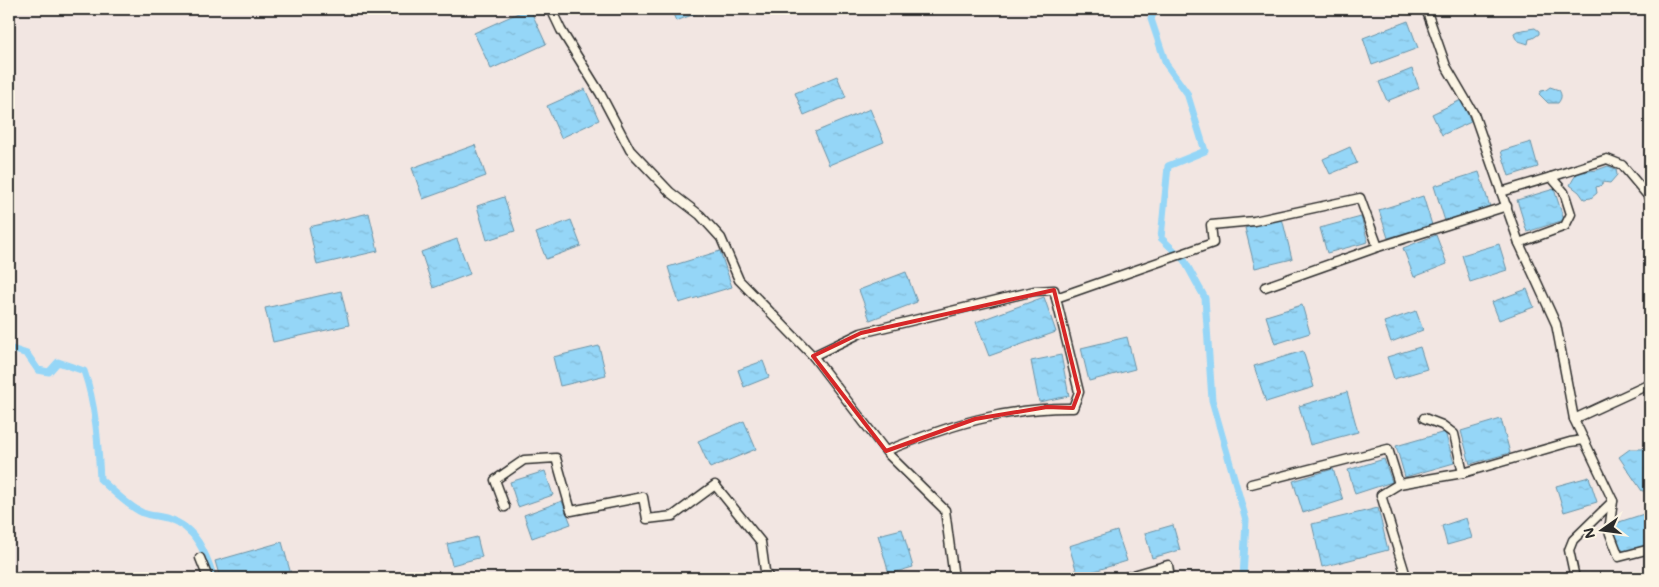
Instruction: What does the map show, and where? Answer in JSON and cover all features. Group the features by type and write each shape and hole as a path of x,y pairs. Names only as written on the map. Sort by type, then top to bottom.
{"street":[{"path":"551,9 561,30 600,93 630,150 670,192 700,215 722,238 739,280 814,356 886,450 945,510 954,578"},
{"path":"1426,9 1446,66 1474,114 1520,243 1556,324 1574,419 1613,501 1608,531 1619,557 1650,549"},
{"path":"1501,192 1607,159 1622,166 1648,196 1650,195"},
{"path":"1520,243 1564,226 1571,214 1564,192 1551,177"},
{"path":"1056,298 1213,243 1211,225 1254,221 1360,198 1378,247"},
{"path":"1265,286 1378,247 1507,206"},
{"path":"814,356 861,333 1034,291 1054,290 1079,392 1073,408 1047,407 975,420 934,431 886,450"},
{"path":"1574,419 1650,384"},
{"path":"1424,418 1442,425 1454,434 1463,473"},
{"path":"1405,573 1380,496 1399,484 1463,473 1570,442 1584,440"},
{"path":"1251,484 1388,449 1399,484"},
{"path":"505,507 495,480 524,460 556,458 571,511 643,497 647,519 673,516 716,485 761,542 765,571 769,578"},
{"path":"1575,578 1569,550 1573,540 1613,501"},
{"path":"200,558 208,578"},
{"path":"1123,578 1168,565 1170,578"}],"highlighted area":[{"path":"1054,290 1079,392 1073,408 1047,407 975,419 886,451 813,356 861,333"}],"water":[{"path":"530,9 546,44 491,69 474,33"},
{"path":"671,9 708,9 676,21"},
{"path":"1408,21 1418,48 1372,65 1363,38"},
{"path":"1535,28 1539,31 1539,34 1529,39 1528,44 1515,38 1514,33 1517,31"},
{"path":"1412,69 1419,88 1387,101 1379,82"},
{"path":"837,76 846,97 804,115 795,93"},
{"path":"1550,87 1560,92 1561,98 1558,103 1548,103 1539,94"},
{"path":"585,89 599,120 561,138 547,106"},
{"path":"1461,100 1471,122 1442,135 1432,114"},
{"path":"870,109 884,142 829,165 815,132"},
{"path":"1531,142 1538,167 1509,176 1501,151"},
{"path":"475,145 486,176 423,199 412,168"},
{"path":"1350,147 1357,163 1330,174 1323,159"},
{"path":"1608,166 1616,169 1617,175 1610,183 1603,182 1602,185 1596,187 1597,193 1591,198 1584,199 1570,185 1578,173"},
{"path":"1479,172 1490,207 1445,221 1434,186"},
{"path":"1554,189 1564,220 1527,232 1517,200"},
{"path":"1423,196 1432,225 1388,238 1379,210"},
{"path":"504,197 515,231 487,240 477,206"},
{"path":"369,213 378,251 317,265 309,227"},
{"path":"1361,217 1368,242 1327,253 1320,228"},
{"path":"1282,218 1292,259 1255,268 1245,228"},
{"path":"571,220 581,246 546,259 536,233"},
{"path":"1436,235 1447,264 1414,277 1403,248"},
{"path":"457,239 470,274 433,288 421,252"},
{"path":"1499,244 1507,270 1470,282 1462,255"},
{"path":"720,251 732,287 679,303 668,267"},
{"path":"906,272 917,302 870,320 859,290"},
{"path":"1527,289 1534,307 1499,320 1492,302"},
{"path":"341,291 349,325 273,342 265,308"},
{"path":"1044,297 1056,332 989,356 976,322"},
{"path":"1302,305 1310,333 1275,344 1266,316"},
{"path":"1416,311 1423,330 1391,342 1384,322"},
{"path":"1127,337 1135,369 1089,381 1081,348"},
{"path":"599,346 606,375 560,386 553,357"},
{"path":"1420,347 1427,369 1394,379 1387,357"},
{"path":"1303,351 1314,387 1266,402 1254,366"},
{"path":"1061,355 1069,396 1039,402 1031,361"},
{"path":"763,361 769,377 744,387 738,370"},
{"path":"1347,392 1358,432 1310,445 1299,406"},
{"path":"1501,419 1510,453 1470,464 1461,431"},
{"path":"744,421 756,449 710,468 698,441"},
{"path":"1445,432 1454,463 1405,477 1396,446"},
{"path":"1650,446 1650,490 1642,491 1619,457 1630,449 1642,449"},
{"path":"1384,459 1392,482 1355,494 1348,470"},
{"path":"1333,469 1343,500 1303,513 1293,481"},
{"path":"545,471 553,495 518,507 510,482"},
{"path":"1589,477 1597,502 1564,512 1556,486"},
{"path":"562,501 571,524 532,538 524,515"},
{"path":"1378,508 1388,550 1322,567 1312,524"},
{"path":"1650,512 1650,546 1626,553 1620,547 1614,535 1616,523"},
{"path":"1466,518 1472,538 1447,545 1442,526"},
{"path":"1173,525 1180,550 1152,558 1145,533"},
{"path":"902,529 913,567 889,574 878,535"},
{"path":"1117,531 1127,561 1078,576 1069,546"},
{"path":"477,537 482,557 452,565 447,544"},
{"path":"282,542 292,578 220,578 215,561"}],"waterway":[{"path":"1155,9 1151,19 1166,64 1187,93 1205,151 1168,166 1161,238 1184,260 1205,298 1212,400 1246,520 1243,578"},
{"path":"9,348 27,354 38,370 49,372 58,362 84,371 94,411 100,479 132,507 146,514 169,519 186,528 199,543 214,578"}]}
